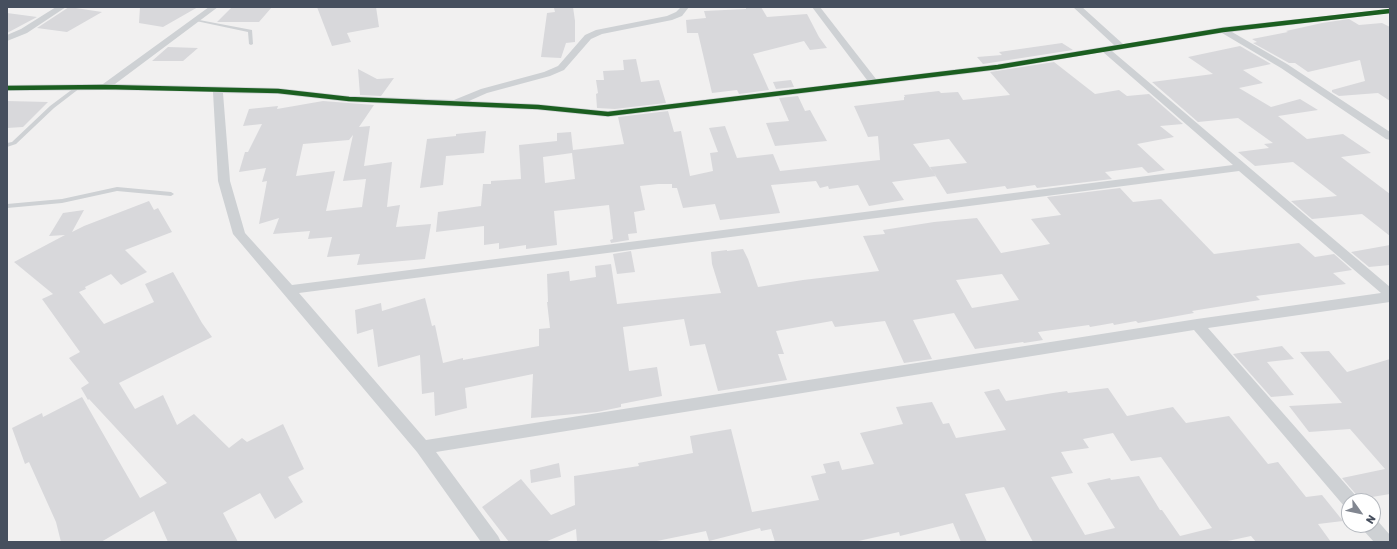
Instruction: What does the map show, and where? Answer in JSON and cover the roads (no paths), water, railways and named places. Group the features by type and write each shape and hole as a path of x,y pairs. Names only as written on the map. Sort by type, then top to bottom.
{"street":[{"path":"7,38 24,31 62,7"},
{"path":"105,87 214,7"},
{"path":"455,104 484,91 547,74 561,68 588,37 599,32 669,18 679,14 685,7"},
{"path":"816,7 874,83"},
{"path":"1077,7 1121,47"},
{"path":"7,88 105,87 278,91 349,99 538,107 608,114 998,67 1223,30 1390,11"},
{"path":"1223,30 1284,66 1390,137"},
{"path":"1106,50 1390,295"},
{"path":"218,89 224,182 239,234 289,290 423,447 492,542"},
{"path":"1374,127 1390,125"},
{"path":"289,290 1242,167"},
{"path":"423,447 1197,324 1390,295"},
{"path":"1197,324 1343,493"},
{"path":"1377,533 1385,542"}],"lane":[{"path":"196,20 250,31 251,44"},
{"path":"7,145 14,143 52,106 78,87"},
{"path":"7,206 62,201 117,189 171,194"}]}
